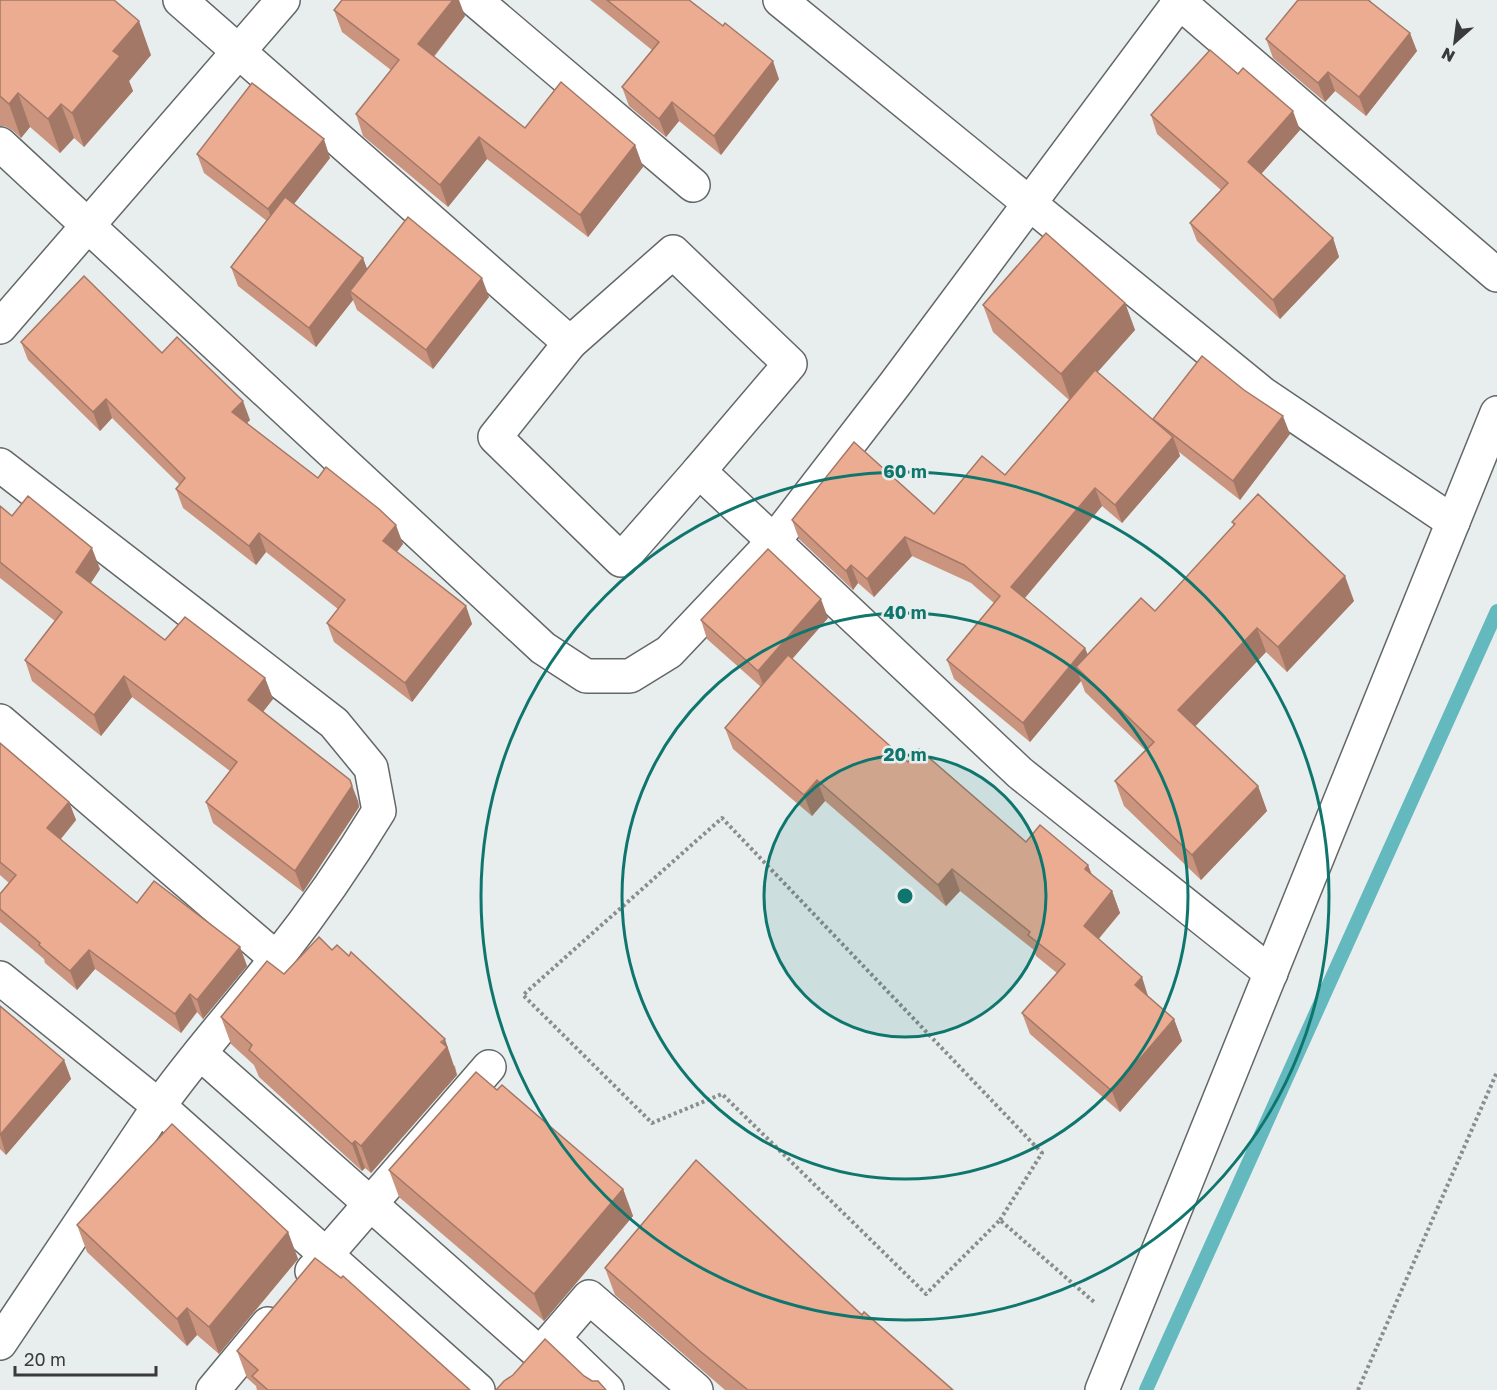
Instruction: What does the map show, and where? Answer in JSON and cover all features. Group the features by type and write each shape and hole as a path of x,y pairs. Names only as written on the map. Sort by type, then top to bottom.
{"street":[{"path":"180,0 570,343"},
{"path":"0,327 283,0"},
{"path":"475,0 693,184"},
{"path":"780,0 1263,394 1453,522"},
{"path":"0,144 543,648 586,676 630,676 669,652 774,542 895,384 1179,1 1497,275"},
{"path":"673,252 790,364 621,560 495,437 570,343 673,252"},
{"path":"1102,1390 1497,413"},
{"path":"0,465 334,723 371,768 380,811 347,864 277,959 159,1106 0,1343"},
{"path":"699,471 1020,773 1271,973"},
{"path":"0,721 277,959"},
{"path":"0,978 159,1106 327,1253 478,1390"},
{"path":"200,1053 540,1355 607,1390"},
{"path":"213,1390 369,1203 489,1067"},
{"path":"540,1355 597,1288 696,1390"}],"path":[{"path":"722,818 1042,1153 1000,1220 926,1294 722,1094 652,1123 523,995 722,818"},
{"path":"1358,1390 1497,1072"},
{"path":"1000,1220 1126,1330"}],"building":[{"path":"0,0 114,0 139,21 113,51 120,56 72,113 61,104 48,119 18,93 9,104 0,96"},
{"path":"342,0 453,0 418,44 525,128 561,82 635,145 580,215 479,137 440,185 356,114 399,60 334,10"},
{"path":"607,0 689,0 723,26 725,23 773,61 714,136 672,102 659,119 622,87 659,42"},
{"path":"1298,0 1368,0 1410,33 1359,97 1328,72 1318,83 1266,39"},
{"path":"1210,50 1238,74 1243,68 1293,111 1248,162 1333,238 1273,300 1190,223 1228,183 1151,115"},
{"path":"252,83 324,139 268,209 197,154"},
{"path":"285,197 363,258 309,328 231,267"},
{"path":"408,217 482,278 426,350 350,291"},
{"path":"1046,233 1125,303 1061,374 983,305"},
{"path":"84,276 162,353 177,337 243,401 232,412 318,478 326,467 379,509 396,525 383,541 466,606 405,683 327,623 345,600 259,533 249,546 176,489 185,478 106,399 93,412 21,342"},
{"path":"1202,356 1244,390 1283,416 1233,481 1153,419"},
{"path":"1095,370 1173,437 1115,505 1095,488 1011,587 1085,648 1023,723 947,660 1000,596 964,565 905,537 867,579 851,565 846,571 792,520 854,442 934,514 982,456 1005,475"},
{"path":"1258,494 1345,576 1278,647 1257,628 1178,710 1258,786 1192,855 1115,781 1154,742 1076,667 1141,598 1155,611 1235,524 1232,522"},
{"path":"28,496 92,548 76,572 165,640 185,617 265,678 248,700 350,780 352,786 295,871 206,802 237,762 124,676 94,715 25,660 62,612 0,562 0,506 12,516"},
{"path":"768,549 821,599 758,671 701,620"},
{"path":"788,655 908,762 919,749 1026,842 1040,825 1088,865 1085,869 1112,891 1084,926 1142,977 1135,985 1174,1019 1112,1091 1022,1013 1065,964 1028,935 1030,932 952,869 938,885 817,780 804,795 725,728"},
{"path":"0,743 69,802 47,828 137,903 154,881 240,947 197,1000 190,994 175,1014 89,950 70,971 0,909 0,894 16,875 0,862"},
{"path":"319,937 332,950 337,945 349,956 351,952 445,1039 441,1042 447,1047 361,1146 355,1141 352,1144 249,1050 252,1045 221,1017 267,961 284,974"},
{"path":"0,1006 64,1060 0,1135"},
{"path":"476,1072 497,1090 502,1085 623,1189 534,1294 389,1170"},
{"path":"172,1124 288,1232 209,1327 187,1308 177,1319 77,1225"},
{"path":"696,1160 862,1315 864,1312 953,1390 748,1390 605,1268"},
{"path":"315,1258 341,1278 343,1276 470,1390 268,1390 252,1376 258,1370 237,1351"},
{"path":"545,1339 584,1376 592,1381 598,1381 606,1390 496,1390 513,1375"}],"waterway":[{"path":"1146,1390 1497,611"}]}
